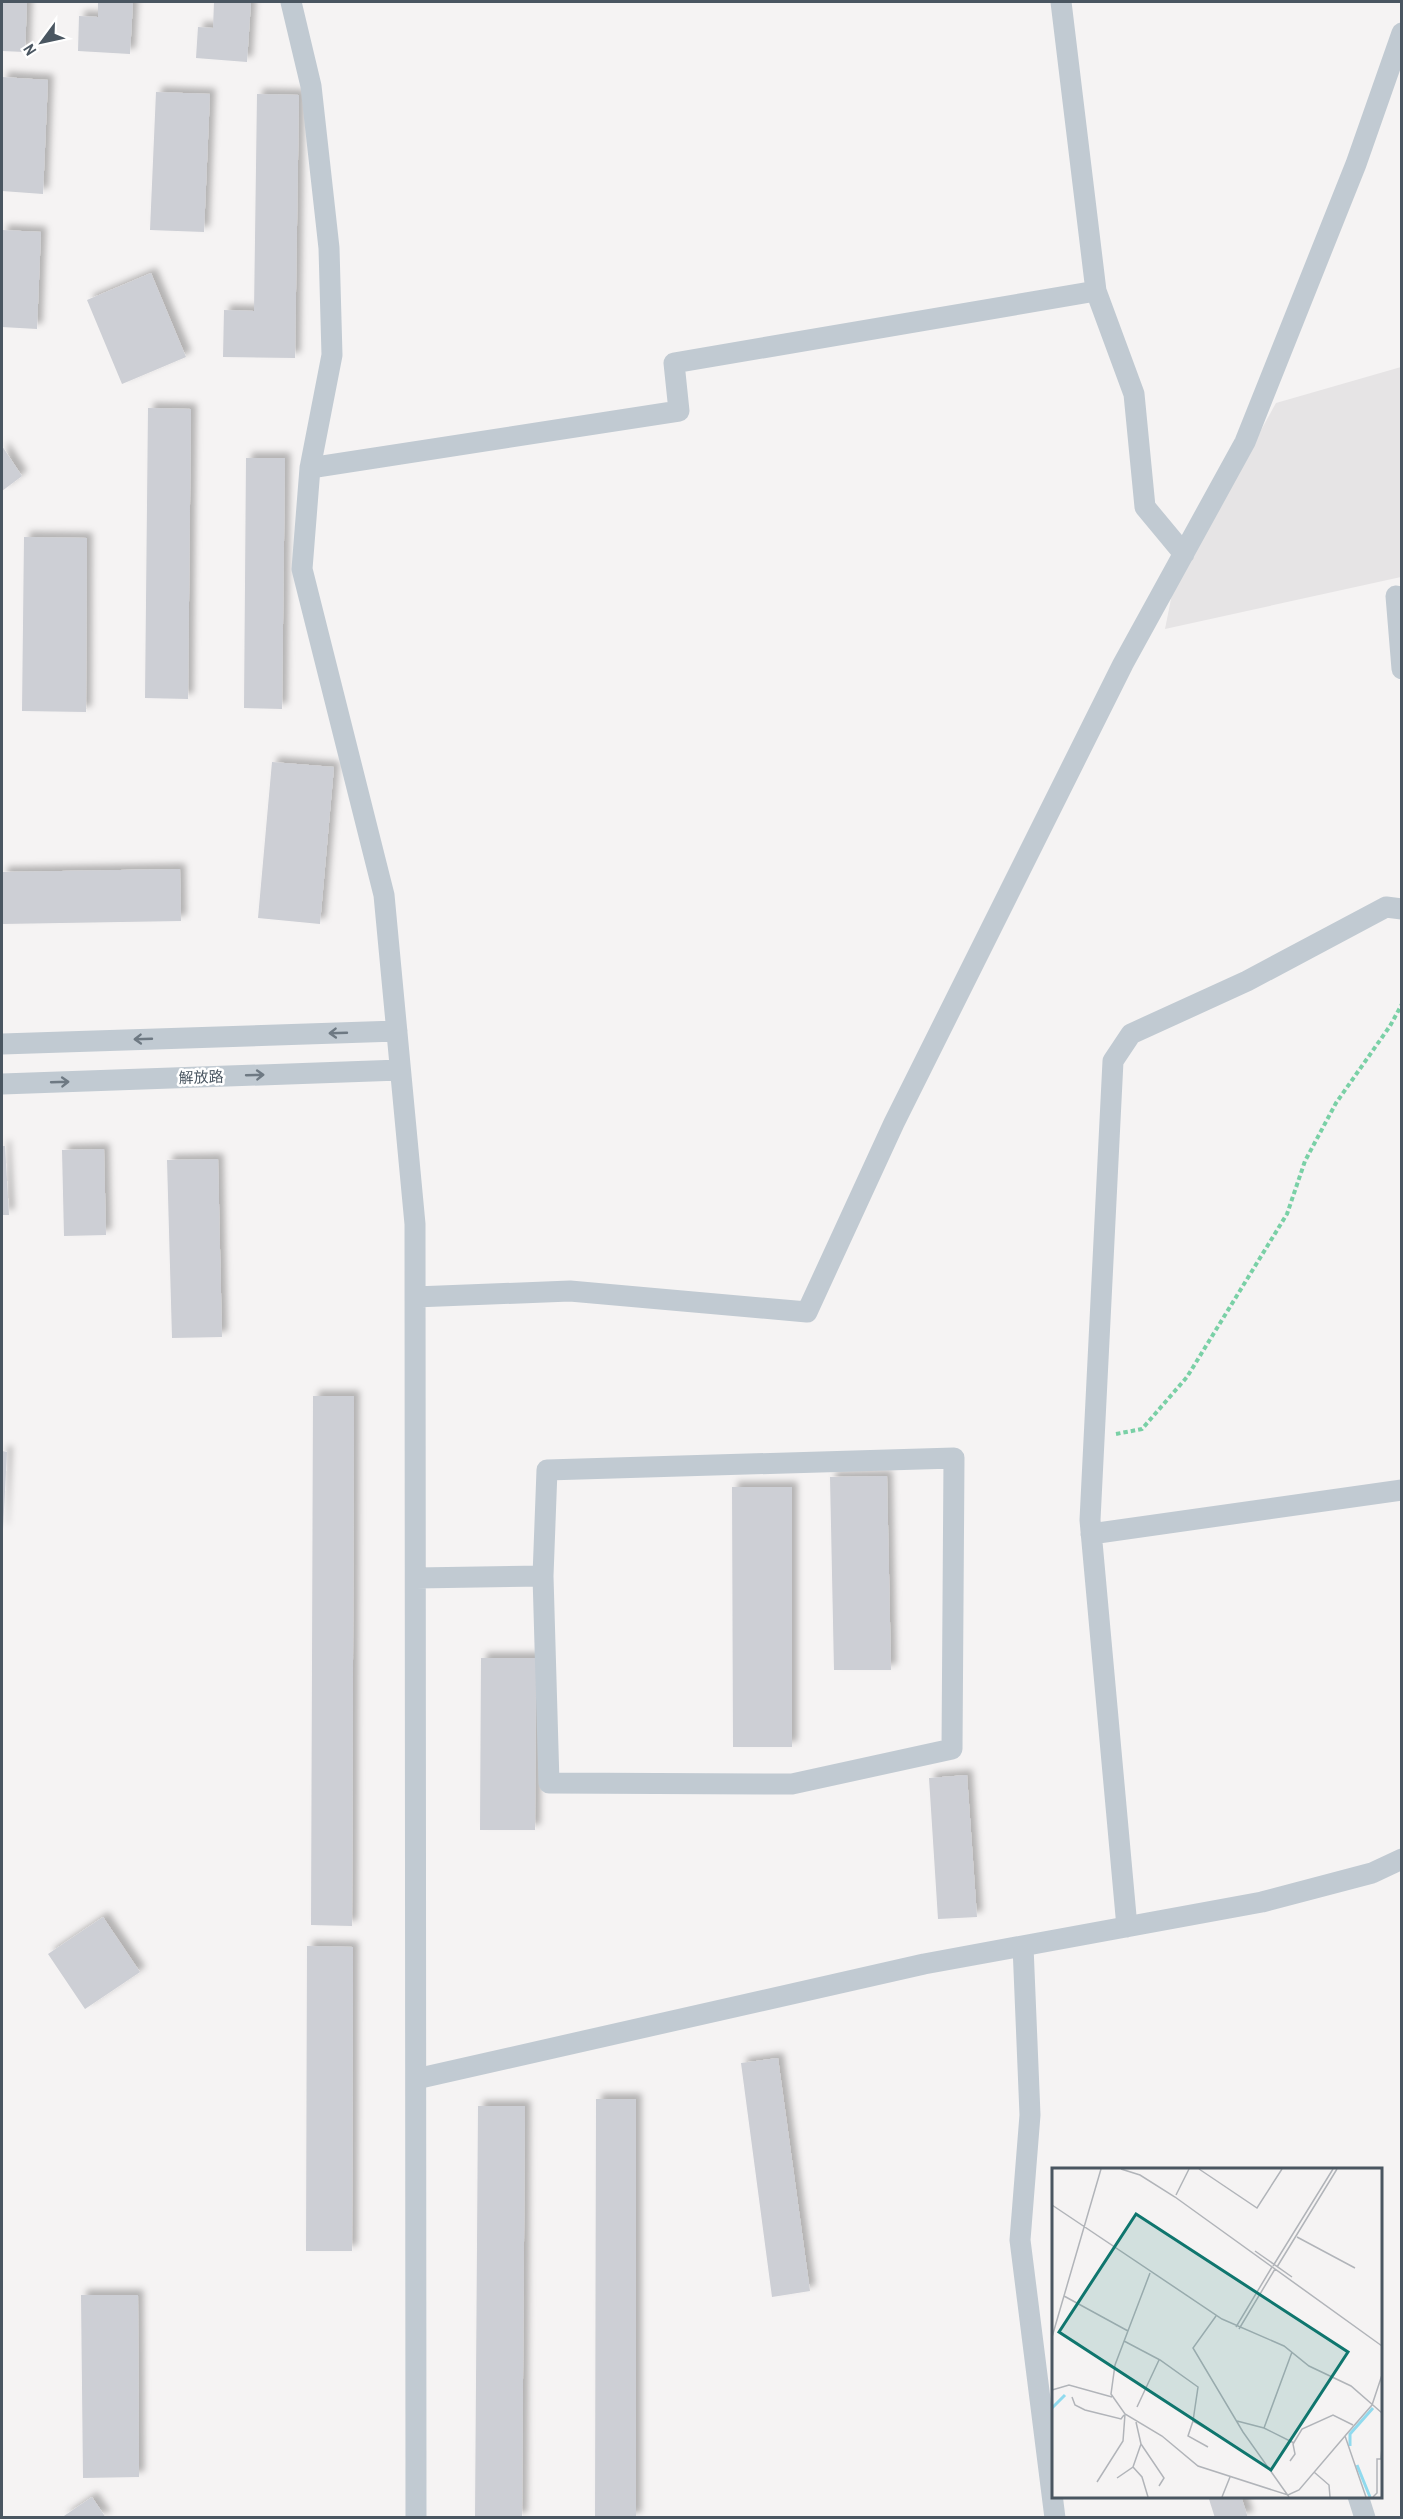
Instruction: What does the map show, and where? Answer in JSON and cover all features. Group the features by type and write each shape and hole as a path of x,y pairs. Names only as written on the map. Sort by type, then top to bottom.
{"street":[{"path":"291,2 311,86 329,248 332,355 310,468 302,569 384,896 415,1224 416,2517"},
{"path":"1061,2 1095,291 1134,394 1145,507 1184,554"},
{"path":"415,1297 570,1291 807,1312 900,1112 1123,664 1245,442 1356,164 1401,33"},
{"path":"310,468 679,411 674,363 1095,291"},
{"path":"1396,596 1401,669"},
{"path":"1127,1927 1091,1534 1113,1061 1131,1034 1247,981 1386,907 1401,909"},
{"path":"2,1044 397,1031"},
{"name":"解放路","path":"2,1084 400,1070"},
{"path":"954,1458 952,1749 792,1784 549,1783 543,1576 547,1470 954,1458"},
{"path":"1091,1534 1401,1490"},
{"path":"416,1578 543,1576"},
{"path":"416,2079 924,1964 1262,1902 1372,1873 1401,1859"},
{"path":"1023,1946 1030,2115 1020,2240 1052,2493"},
{"path":"1053,2498 1055,2517"},
{"path":"1359,2498 1365,2517"}],"path":[{"path":"1094,1437 1142,1429 1187,1377 1287,1214 1305,1161 1336,1103 1390,1026 1401,1004"}],"shaded area":[{"path":"1401,367 1401,577 1165,629 1173,589 1276,403"}],"building":[{"path":"2,2 27,2 25,52 2,51"},
{"path":"98,2 133,2 130,54 78,51 79,16 98,17"},
{"path":"214,2 251,2 247,62 196,58 198,27 213,28"},
{"path":"2,77 48,80 43,194 2,191"},
{"path":"156,92 210,94 204,232 150,230"},
{"path":"257,94 299,95 295,358 223,357 224,310 254,311"},
{"path":"2,230 41,232 37,329 2,327"},
{"path":"151,273 186,357 122,384 87,300"},
{"path":"148,408 191,409 188,699 145,698"},
{"path":"2,446 22,476 2,491"},
{"path":"246,458 285,458 282,709 244,708"},
{"path":"24,537 87,538 86,712 22,711"},
{"path":"272,762 334,767 320,924 258,918"},
{"path":"180,869 181,921 2,924 2,872"},
{"path":"2,1146 5,1146 9,1215 2,1215"},
{"path":"104,1149 106,1235 64,1236 62,1150"},
{"path":"218,1159 222,1337 172,1338 167,1160"},
{"path":"313,1396 354,1396 352,1926 311,1925"},
{"path":"2,1451 7,1452 3,1530 2,1530"},
{"path":"887,1476 891,1670 834,1670 830,1477"},
{"path":"732,1487 792,1487 792,1747 733,1747"},
{"path":"481,1658 536,1658 535,1830 480,1830"},
{"path":"967,1775 977,1917 938,1919 929,1778"},
{"path":"103,1917 140,1972 85,2009 48,1954"},
{"path":"307,1946 353,1947 352,2251 306,2251"},
{"path":"778,2058 810,2291 772,2297 741,2063"},
{"path":"596,2099 636,2099 636,2518 595,2518"},
{"path":"478,2106 525,2106 522,2518 475,2518"},
{"path":"81,2295 138,2295 139,2477 83,2478"},
{"path":"92,2497 106,2518 61,2518"},
{"path":"1209,2498 1242,2498 1248,2518 1215,2518"}]}
